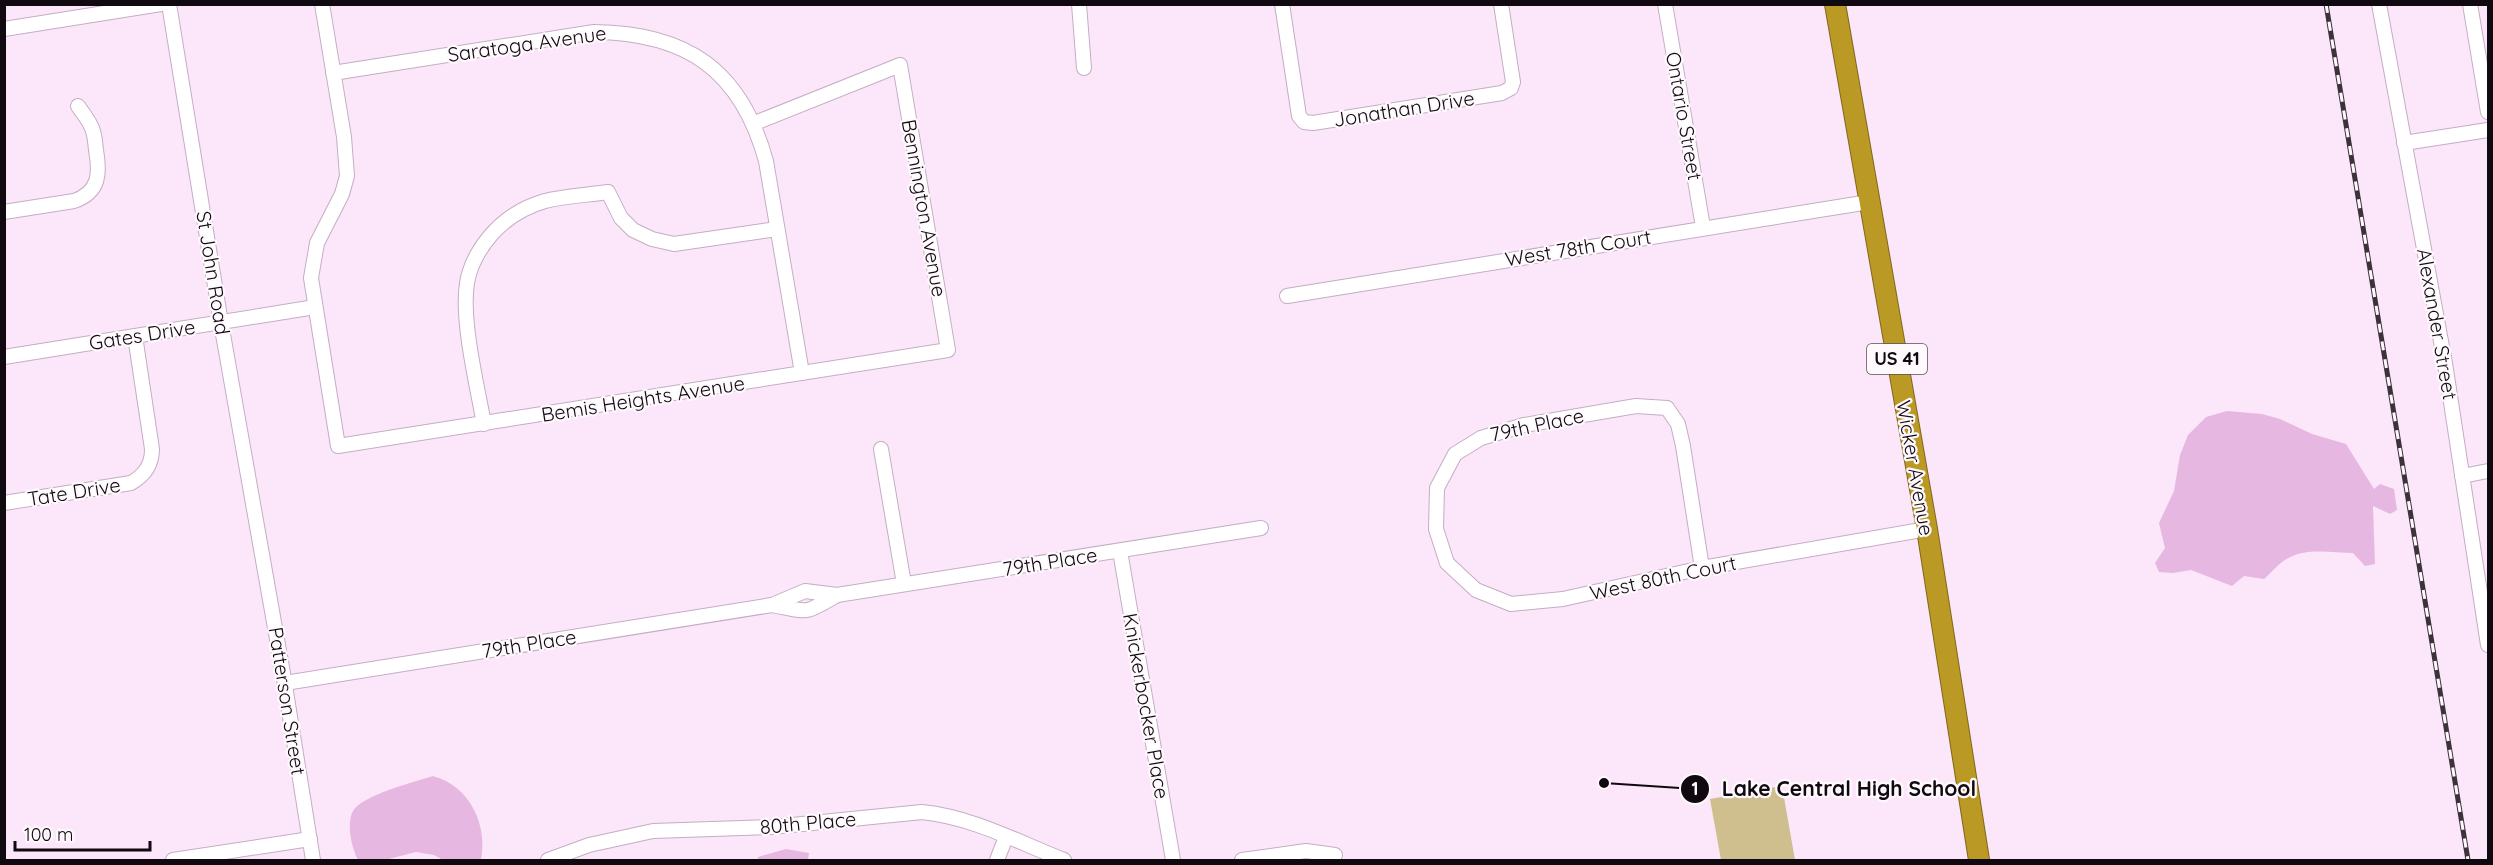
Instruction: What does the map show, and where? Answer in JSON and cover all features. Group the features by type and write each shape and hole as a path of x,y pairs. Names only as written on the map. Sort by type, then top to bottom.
{"highway":[{"name":"Wicker Avenue","path":"1835,4 1927,529 1979,861"}],"street":[{"path":"4,29 161,4"},
{"name":"St John Road","path":"169,4 221,323 260,542"},
{"path":"315,307 311,278 313,259 317,243 342,194 347,176 347,153 322,4"},
{"path":"1079,4 1084,68"},
{"name":"Jonathan Drive","path":"1282,4 1299,116 1304,122 1313,123 1502,93 1511,88 1513,82 1501,4"},
{"name":"Ontario Street","path":"1665,4 1702,227"},
{"name":"Alexander Street","path":"2379,4 2445,363 2488,645"},
{"path":"2472,5 2488,112"},
{"name":"Saratoga Avenue","path":"333,74 594,32 628,32 684,49 703,60 731,85 755,123 766,161 802,373"},
{"name":"Bennington Avenue","path":"755,123 900,65 948,350"},
{"path":"4,212 74,201 85,197 92,191 97,183 99,172 98,158 92,128 78,106"},
{"path":"2404,143 2488,129"},
{"path":"484,424 465,310 466,283 472,264 482,246 506,220 544,202 608,192 621,218 633,230 652,239 674,244 777,229"},
{"name":"West 78th Court","path":"1287,296 1702,227 1869,202"},
{"name":"Gates Drive","path":"4,357 315,307"},
{"name":"Bemis Heights Avenue","path":"315,307 338,446 948,350"},
{"name":"Tate Drive","path":"4,502 131,483 146,471 152,460 152,449 135,336"},
{"name":"79th Place","path":"1436,529 1437,488 1455,454 1481,438 1524,425 1636,406 1667,408 1678,424 1683,446 1702,568"},
{"path":"881,449 904,584"},
{"path":"2462,476 2488,471"},
{"name":"79th Place","path":"285,683 772,605 805,591 837,595 1261,528"},
{"name":"West 80th Court","path":"1436,529 1447,564 1476,590 1511,604 1563,599 1702,568 1927,529"},
{"name":"Patterson Street","path":"260,542 313,861"},
{"name":"Knickerbocker Place","path":"1120,551 1173,861"},
{"name":"79th Place","path":"772,605 799,612 811,611 837,595"},
{"name":"80th Place","path":"548,861 570,856 619,837 653,831 771,827 922,812 945,814 1064,861"},
{"path":"997,861 1006,837"},
{"path":"173,861 310,839"},
{"path":"1242,861 1306,851 1335,855"}],"shaded area":[{"path":"2227,411 2262,414 2280,419 2312,434 2346,444 2374,489 2380,484 2394,489 2397,510 2390,514 2373,506 2375,564 2365,566 2353,553 2301,553 2279,564 2264,579 2244,576 2232,586 2191,570 2173,573 2159,572 2155,563 2165,548 2159,523 2174,491 2180,455 2188,435 2206,417"},
{"path":"433,776 457,788 474,809 482,834 481,860 443,860 434,855 416,852 385,860 358,860 352,843 350,822 353,811 358,805 378,794"},
{"path":"1782,786 1795,860 1721,860 1710,799"},
{"path":"786,849 809,853 808,860 758,860 758,857"}],"railway":[{"path":"2326,4 2468,860"}],"place":[{"name":"Lake Central High School","path":"1604,783"}]}
